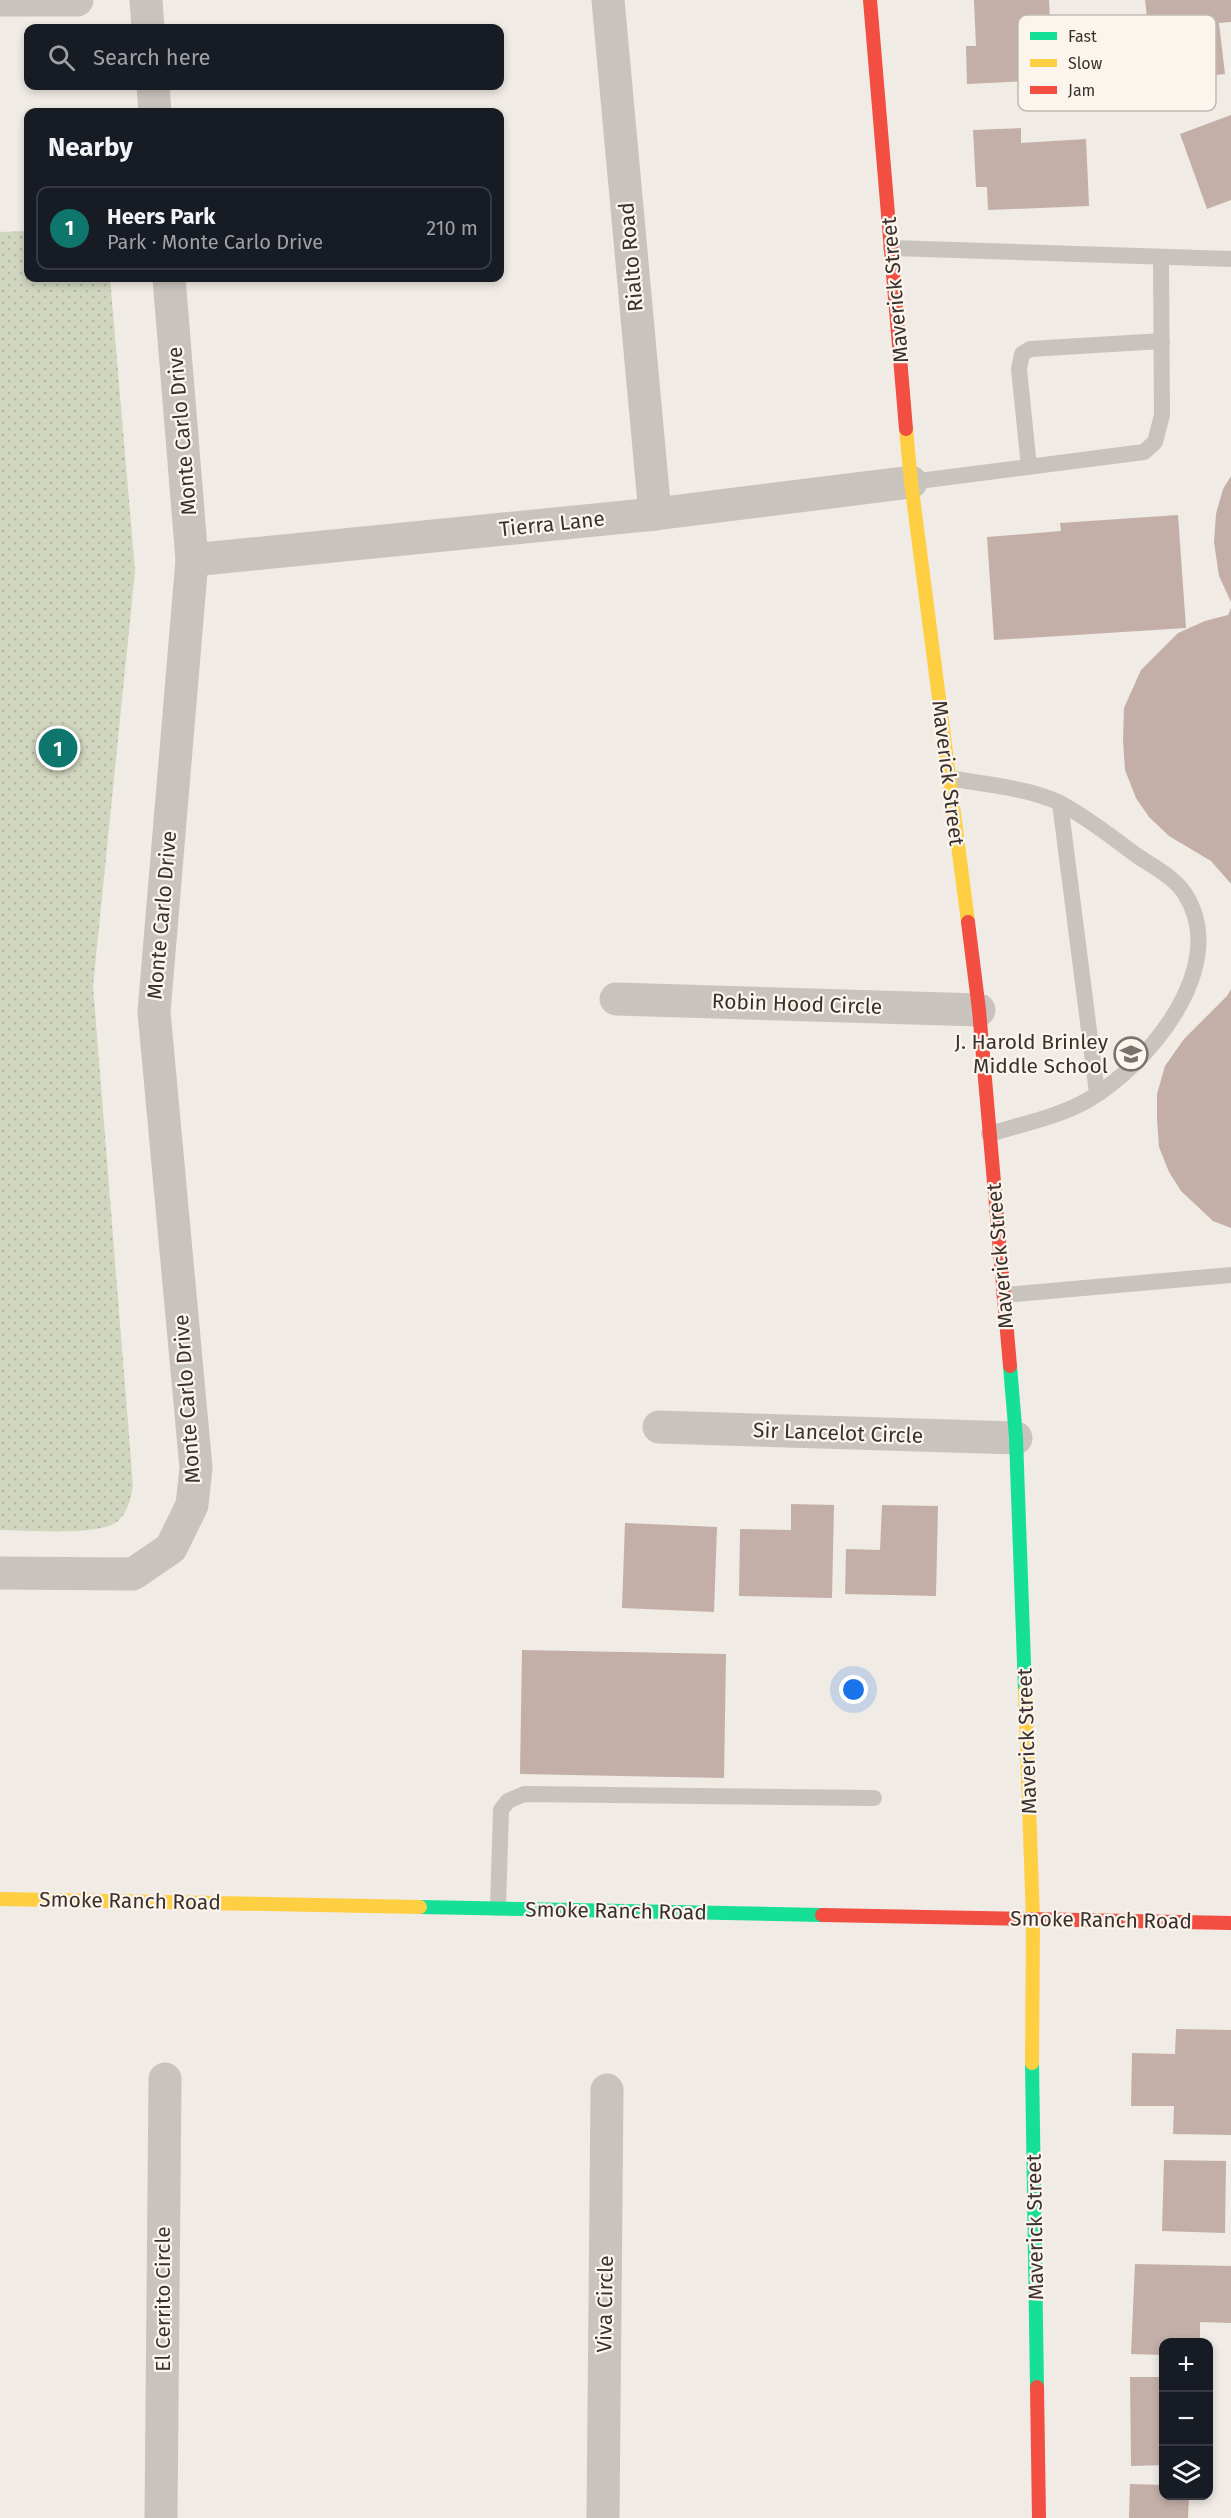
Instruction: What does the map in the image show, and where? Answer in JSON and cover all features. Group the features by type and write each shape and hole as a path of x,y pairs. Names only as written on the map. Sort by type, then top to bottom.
{"street":[{"path":"0,0 77,0"},
{"path":"146,0 148,24"},
{"name":"Rialto Road","path":"608,0 655,514"},
{"name":"Maverick Street","path":"870,0 910,482 979,1010 1016,1438 1033,1919 1032,2065 1039,2518"},
{"path":"153,90 155,108"},
{"name":"Monte Carlo Drive","path":"0,1573 133,1574 171,1548 192,1505 195,1468 154,1012 192,560 169,282"},
{"name":"Tierra Lane","path":"192,560 655,514 910,482"},
{"name":"Robin Hood Circle","path":"616,999 979,1010"},
{"name":"Sir Lancelot Circle","path":"659,1427 1016,1438"},
{"name":"Smoke Ranch Road","path":"0,1899 1231,1923"},
{"name":"El Cerrito Circle","path":"161,2518 165,2079"},
{"name":"Viva Circle","path":"603,2518 607,2090"}],"lane":[{"path":"891,248 1231,259"},
{"path":"910,482 1144,452 1150,449 1157,436 1162,415 1161,257"},
{"path":"1029,467 1018,369 1022,354 1030,349 1162,340"},
{"path":"948,778 1039,795 1060,803 1167,877 1185,893 1198,921 1196,975 1176,1013 1137,1063 1097,1093 1060,1114 989,1134"},
{"path":"1060,803 1097,1093"},
{"path":"1004,1294 1231,1275"},
{"path":"498,1908 501,1810 508,1801 524,1794 874,1798"}],"green space":[{"path":"24,231 24,282 110,282 135,571 93,986 133,1486 127,1508 119,1520 97,1529 81,1531 0,1530 0,232"}],"building":[{"path":"974,0 1049,0 1050,15 1018,15 1018,82 967,84 966,46 976,46"},
{"path":"1145,0 1231,0 1231,22 1219,23 1225,74 1216,75 1216,15 1147,15"},
{"path":"1231,115 1231,200 1207,209 1180,134"},
{"path":"1021,128 1021,143 1086,139 1089,206 988,210 987,187 976,187 973,130"},
{"path":"1231,476 1231,602 1219,576 1214,542 1216,514 1223,489"},
{"path":"1178,515 1186,628 994,640 987,537 1061,531 1060,523"},
{"path":"1231,608 1231,884 1211,861 1169,836 1149,817 1136,798 1125,770 1123,740 1124,708 1141,670 1178,633 1205,621 1228,615"},
{"path":"1231,989 1231,1228 1213,1221 1181,1191 1169,1172 1159,1147 1157,1094 1165,1066 1184,1039 1227,996"},
{"path":"791,1504 834,1505 832,1598 739,1596 740,1529 791,1530"},
{"path":"882,1505 938,1506 936,1596 845,1594 846,1549 880,1550"},
{"path":"625,1523 717,1527 714,1612 622,1608"},
{"path":"522,1650 726,1654 724,1778 520,1774"},
{"path":"1176,2029 1231,2030 1231,2135 1173,2134 1174,2106 1131,2106 1132,2053 1175,2054"},
{"path":"1164,2160 1226,2161 1225,2233 1162,2231"},
{"path":"1135,2264 1231,2266 1231,2323 1200,2322 1200,2338 1159,2338 1159,2355 1131,2354"},
{"path":"1130,2377 1159,2377 1159,2465 1131,2466"},
{"path":"1130,2484 1159,2485 1159,2500 1189,2500 1188,2518 1129,2518"}],"traffic: fast":[{"path":"1010,1366 1016,1438 1025,1691"},
{"path":"420,1907 822,1915"},
{"path":"1032,2063 1037,2387"}],"traffic: slow":[{"path":"906,429 968,922"},
{"path":"1025,1691 1033,1919 1032,2063"},
{"path":"0,1899 420,1907"}],"traffic: jam":[{"path":"870,0 906,429"},
{"path":"968,922 979,1010 1010,1366"},
{"path":"822,1915 1231,1923"},
{"path":"1037,2387 1039,2518"}],"place":[{"name":"Heers Park","path":"58,748"},
{"name":"J. Harold Brinley Middle School","path":"1131,1054"}]}
